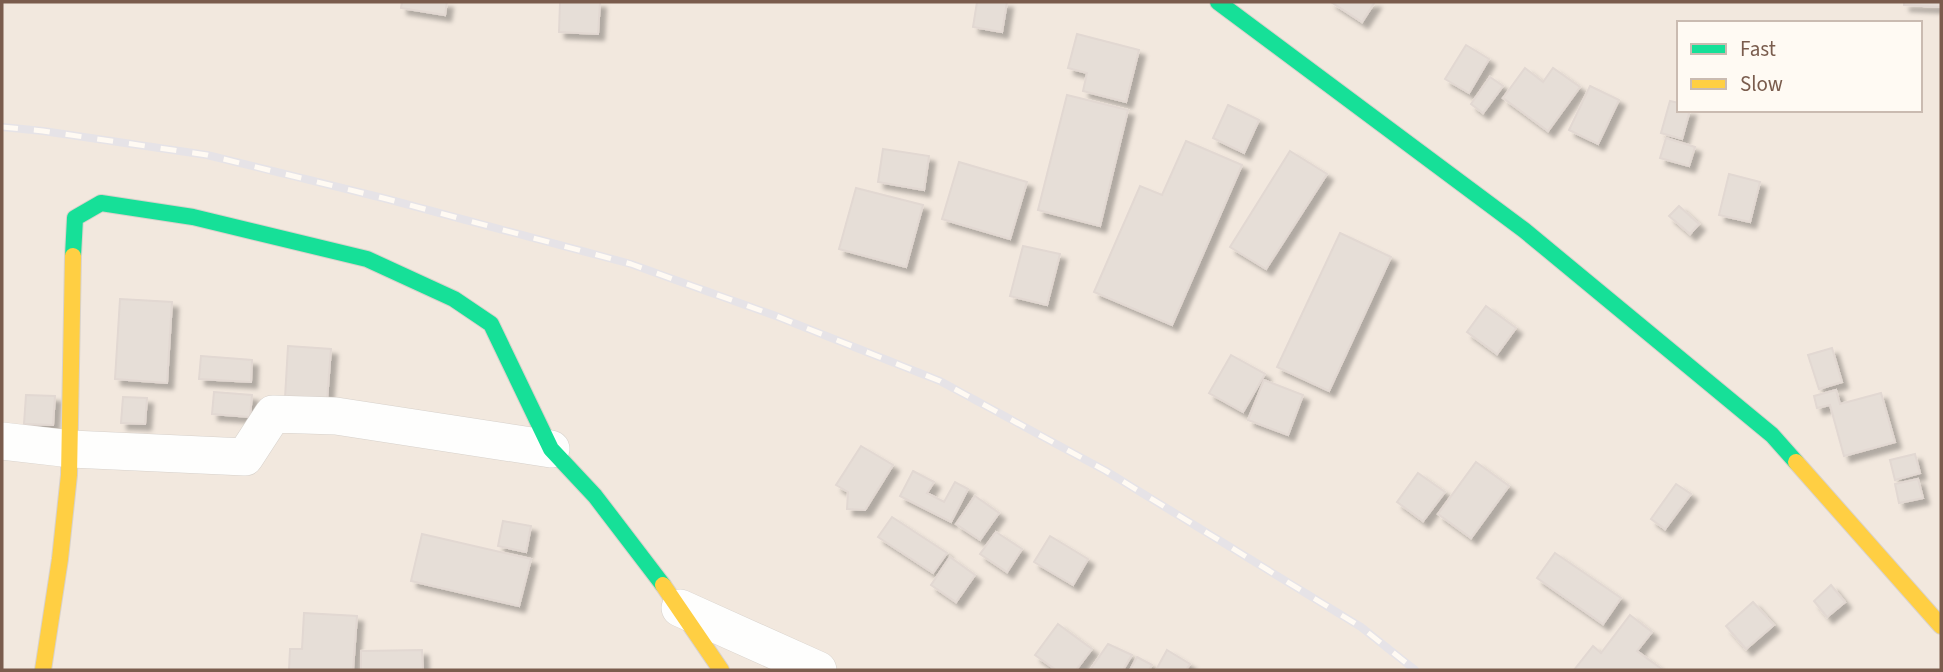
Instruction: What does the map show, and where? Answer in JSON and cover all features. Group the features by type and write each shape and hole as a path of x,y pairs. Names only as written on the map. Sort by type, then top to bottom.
{"main road":[{"path":"1218,2 1524,230 1772,435 1941,626"},
{"path":"43,670 59,577 71,449 72,267 75,218 101,203 193,217 367,259 454,299 491,324 551,449 595,496 680,608 720,670"}],"street":[{"path":"2,441 71,449 245,457 273,414 336,416 551,449"},
{"path":"680,608 818,670"}],"shaded area":[{"path":"2,2 1941,2 1941,670 2,670"}],"building":[{"path":"402,2 447,2 445,15 401,8"},
{"path":"560,2 600,2 598,34 559,32"},
{"path":"977,2 1007,2 1002,32 973,27"},
{"path":"1331,2 1375,2 1362,22"},
{"path":"1904,2 1941,2 1941,7 1904,5"},
{"path":"1077,34 1139,50 1126,102 1083,91 1087,73 1068,68"},
{"path":"1466,45 1489,59 1469,93 1445,79"},
{"path":"1525,68 1543,82 1553,68 1580,87 1548,131 1503,98"},
{"path":"1490,77 1503,86 1483,113 1471,104"},
{"path":"1590,86 1619,100 1598,144 1569,130"},
{"path":"1067,95 1128,110 1100,226 1038,210"},
{"path":"1670,101 1677,103 1677,112 1689,112 1682,139 1661,133"},
{"path":"1228,105 1259,120 1244,153 1213,138"},
{"path":"1666,138 1695,147 1689,166 1660,158"},
{"path":"1186,141 1242,165 1172,325 1094,292 1140,186 1162,195"},
{"path":"883,149 929,156 924,190 878,182"},
{"path":"1290,151 1327,174 1266,269 1230,247"},
{"path":"959,162 1027,182 1010,239 942,219"},
{"path":"1729,174 1760,182 1750,222 1719,215"},
{"path":"856,188 923,205 906,267 839,249"},
{"path":"1679,206 1699,224 1690,234 1669,216"},
{"path":"1340,233 1391,257 1329,391 1277,367"},
{"path":"1023,246 1060,254 1047,305 1010,296"},
{"path":"120,299 172,302 167,383 115,379"},
{"path":"1486,306 1516,328 1497,354 1467,332"},
{"path":"288,346 331,349 327,400 285,398"},
{"path":"1832,348 1842,382 1819,389 1808,355"},
{"path":"1231,355 1265,374 1243,412 1209,393"},
{"path":"201,356 252,360 251,382 199,379"},
{"path":"1264,380 1303,395 1288,435 1248,420"},
{"path":"1836,390 1840,404 1881,393 1895,442 1844,456 1830,405 1817,408 1814,396"},
{"path":"214,392 252,395 250,417 212,414"},
{"path":"26,395 55,396 53,425 24,424"},
{"path":"123,397 147,398 145,424 121,423"},
{"path":"861,446 893,465 865,510 847,509 848,492 836,485"},
{"path":"1915,454 1920,473 1895,480 1890,460"},
{"path":"1476,462 1509,486 1471,538 1438,514"},
{"path":"913,471 934,482 927,493 944,502 955,482 968,489 951,522 900,496"},
{"path":"1418,473 1445,492 1423,521 1397,502"},
{"path":"1918,479 1923,498 1899,503 1895,484"},
{"path":"1676,484 1691,494 1665,529 1651,519"},
{"path":"975,496 999,513 980,540 956,524"},
{"path":"892,517 947,553 933,573 878,537"},
{"path":"503,521 531,526 526,552 498,546"},
{"path":"996,532 1022,549 1007,572 980,554"},
{"path":"422,534 531,559 519,606 411,581"},
{"path":"1050,536 1088,559 1073,585 1034,562"},
{"path":"1555,553 1621,598 1603,624 1537,578"},
{"path":"950,557 975,575 956,602 931,585"},
{"path":"1831,585 1845,602 1827,617 1814,601"},
{"path":"1753,602 1774,625 1746,649 1726,626"},
{"path":"304,613 357,616 353,670 289,670 290,649 302,649"},
{"path":"1630,615 1652,632 1637,651 1663,670 1574,670 1593,646 1601,653"},
{"path":"1058,624 1092,649 1076,670 1056,670 1035,655"},
{"path":"1108,644 1132,655 1123,670 1090,670"},
{"path":"422,650 423,670 361,670 361,651"},
{"path":"1167,650 1190,664 1186,670 1156,670"},
{"path":"1137,657 1152,665 1149,670 1130,670"}],"railway":[{"path":"2,127 207,155 387,199 631,264 776,316 940,381 1106,471 1361,627 1415,670"}],"traffic: fast":[{"path":"1218,2 1524,230 1772,435 1796,462"},
{"path":"73,256 75,218 101,203 193,217 367,259 454,299 491,324 551,449 595,496 663,585"}],"traffic: slow":[{"path":"43,670 60,559 69,475 73,256"},
{"path":"1796,462 1941,626"},
{"path":"663,585 721,670"}]}
